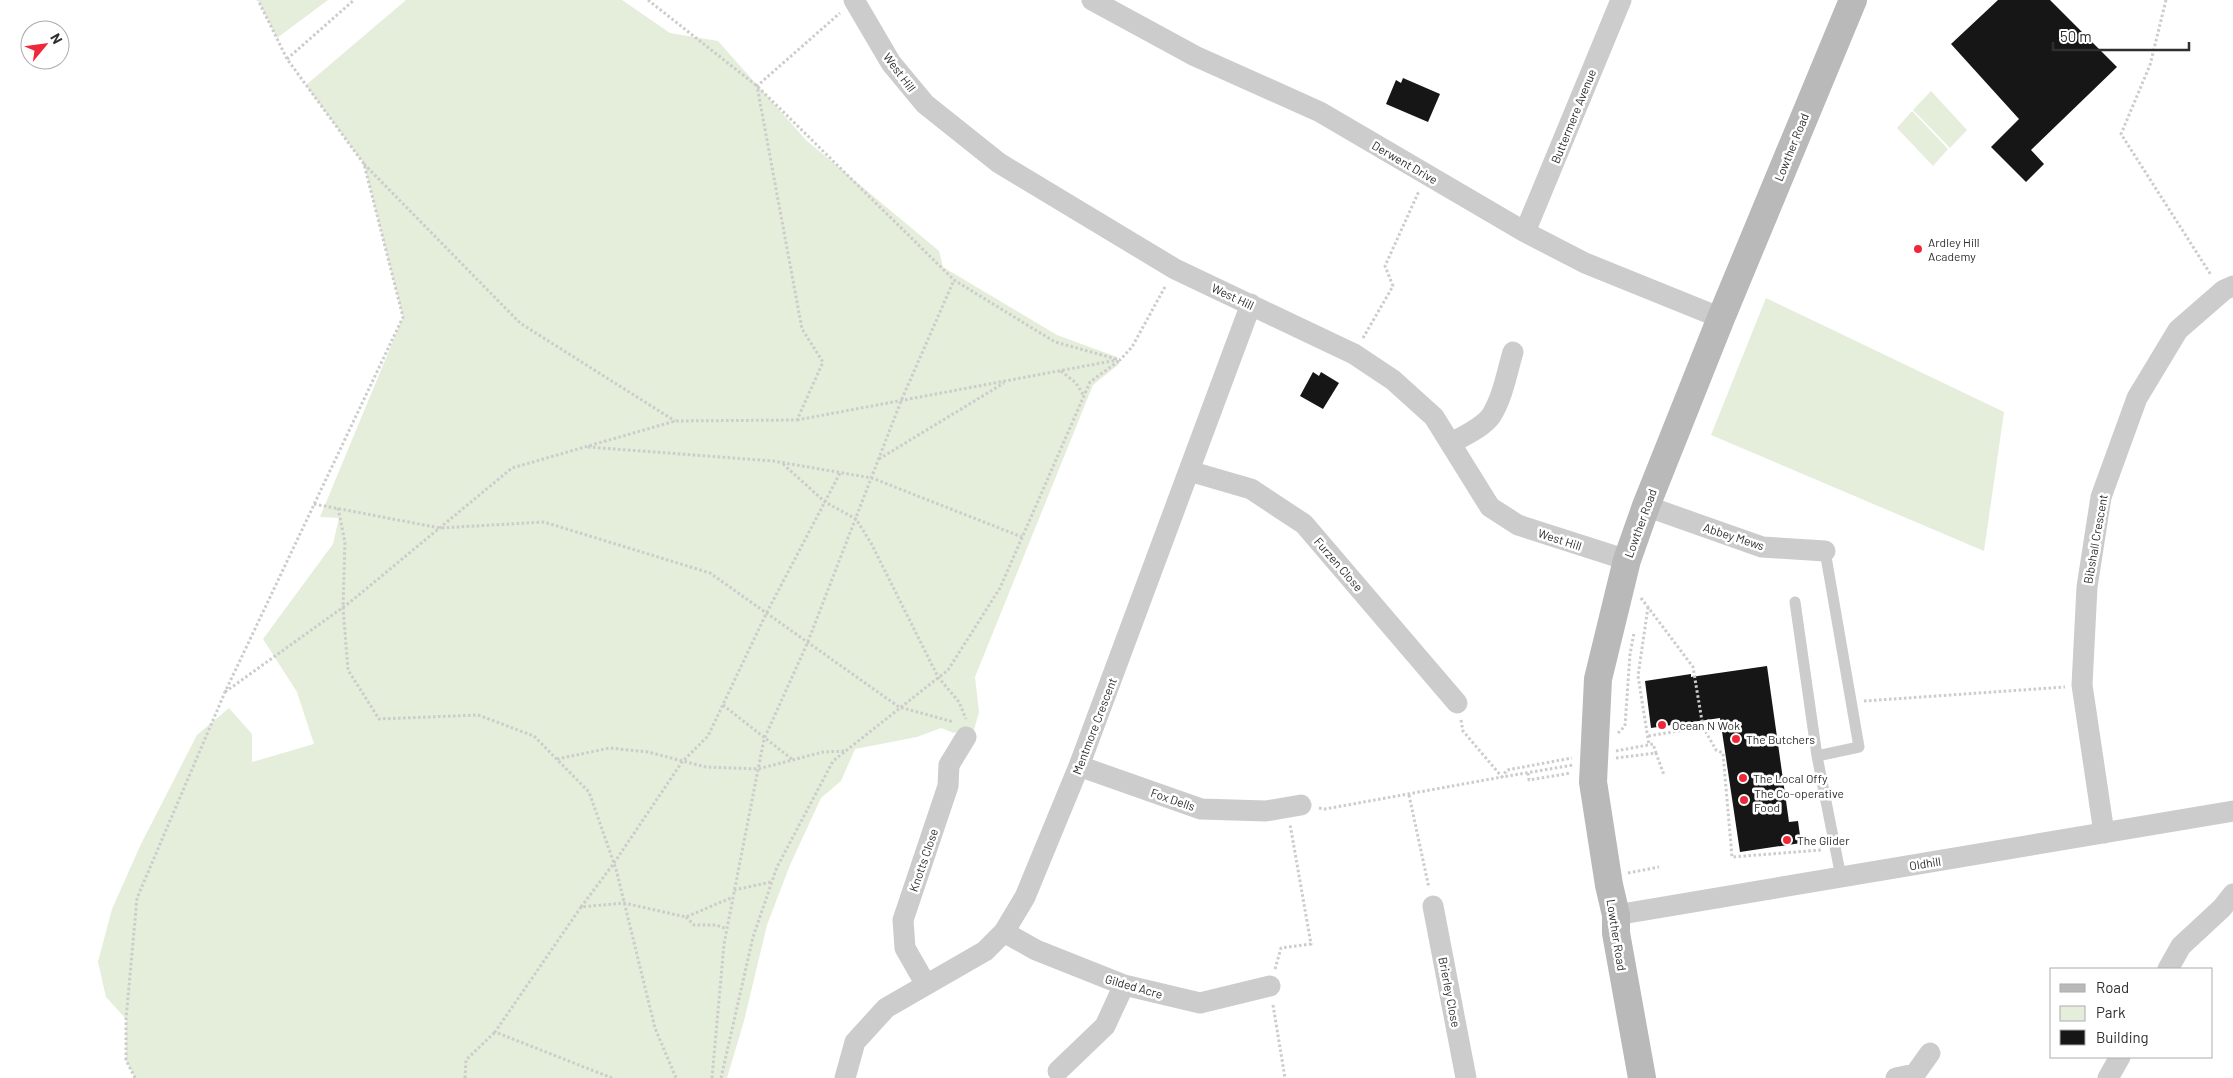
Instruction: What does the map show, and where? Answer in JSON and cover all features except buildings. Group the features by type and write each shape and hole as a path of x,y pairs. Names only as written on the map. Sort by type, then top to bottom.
{"street":[{"name":"Derwent Drive","path":"1092,0 1195,56 1320,112 1525,232 1585,263 1721,318"},
{"name":"Buttermere Avenue","path":"1525,232 1619,0"},
{"name":"Lowther Road","path":"1642,1078 1616,933 1616,915 1608,885 1593,782 1598,680 1627,560 1646,506 1721,318 1853,0"},
{"name":"West Hill","path":"857,4 891,64 925,104 999,163 1175,269 1354,354 1393,380 1434,417 1490,507 1518,526 1627,560"},
{"name":"Bibshall Crescent","path":"2104,834 2082,685 2086,587 2101,497 2137,398 2178,330 2224,290 2224,283"},
{"name":"Mentmore Crescent","path":"845,1078 855,1042 886,1008 985,950 1004,932 1025,897 1079,766 1251,304"},
{"path":"1451,443 1475,429 1490,417 1501,392 1513,352"},
{"name":"Furzen Close","path":"1189,471 1250,489 1304,524 1457,702"},
{"name":"Abbey Mews","path":"1646,506 1762,547 1825,551"},
{"name":"Knotts Close","path":"925,984 905,948 903,920 948,786 949,765 968,732"},
{"name":"Fox Dells","path":"1079,766 1201,809 1266,811 1300,805"},
{"name":"Oldhill","path":"1616,915 2233,811"},
{"path":"2169,968 2181,946 2222,908 2233,894"},
{"name":"Brierley Close","path":"1433,906 1466,1078"},
{"name":"Gilded Acre","path":"1004,932 1036,950 1124,985 1200,1003 1270,986"},
{"path":"1058,1071 1105,1026 1124,985"},
{"path":"1896,1078 1914,1074 1930,1052"},
{"path":"2108,1078 2119,1058"}],"lane":[{"path":"1817,756 1859,747 1825,551"},
{"path":"1795,602 1817,756 1841,877"}],"path":[{"path":"258,0 287,59 364,164 520,323 675,420"},
{"path":"287,59 354,0"},
{"path":"648,0 757,86 954,280 1055,342 1120,360"},
{"path":"2166,0 2150,65 2121,134 2224,283"},
{"path":"757,86 840,13 857,4"},
{"path":"757,86 802,329 823,362 797,420"},
{"path":"135,1078 126,1060 126,1019 137,898 225,692 403,317 364,164"},
{"path":"1354,354 1393,286 1385,266 1426,175"},
{"path":"712,1078 727,929 765,737 807,644 901,401 954,280"},
{"path":"721,1078 753,937 777,867 833,761 948,670 1000,588 1090,382 1120,360 1132,347 1166,286"},
{"path":"225,692 343,608 512,468 675,420 797,420 1120,360"},
{"path":"1060,371 1076,383 1084,396"},
{"path":"879,459 1008,381"},
{"path":"585,447 782,463 872,478 1022,537"},
{"path":"782,463 825,502 856,519 871,543 938,677 959,702 968,732"},
{"path":"465,1078 466,1060 495,1032 581,907 614,863 682,762 708,736 766,614 840,473"},
{"path":"314,504 440,528 544,522 710,573 899,708 968,732"},
{"path":"338,508 345,542 343,608 348,670 379,719 478,715 534,736 589,792 614,863 655,1028 676,1078"},
{"path":"1640,608 1641,598 1693,667 1703,727 1716,750 1723,753 1732,857 1836,848"},
{"path":"1648,607 1638,676 1649,745"},
{"path":"1612,737 1625,726 1630,654 1636,626"},
{"path":"1851,702 2070,686"},
{"path":"1457,702 1463,731 1502,777"},
{"path":"723,705 793,760"},
{"path":"1648,736 1703,727"},
{"path":"1620,750 1653,744 1664,775"},
{"path":"557,759 610,748 648,752 706,767 758,769 823,752 846,751"},
{"path":"1613,758 1656,753"},
{"path":"1502,777 1507,770 1580,757"},
{"path":"1285,1078 1270,986 1281,948 1311,944 1289,821 1300,805 1325,809 1575,765"},
{"path":"1528,773 1529,780 1573,772"},
{"path":"1410,795 1433,906"},
{"path":"1627,880 1622,874 1659,866"},
{"path":"734,890 772,882"},
{"path":"686,917 733,896"},
{"path":"581,907 624,903 686,917 694,924 716,925 727,929"},
{"path":"495,1032 612,1078"}],"green space":[{"path":"258,0 328,0 277,38"},
{"path":"406,0 622,0 670,33 718,41 806,140 939,251 943,267 1057,335 1117,357 1119,364 1093,385 975,677 979,712 974,730 965,727 954,733 941,728 917,737 855,749 841,781 821,798 790,865 767,925 744,1021 727,1078 135,1078 126,1060 126,1019 106,997 98,962 112,909 141,844 197,735 229,708 252,734 252,762 314,744 297,692 263,639 333,544 339,518 320,517 403,317 364,164 306,85"},
{"path":"1931,91 1967,130 1950,148 1913,110"},
{"path":"1912,111 1948,149 1933,166 1897,128"},
{"path":"1766,298 2004,412 1984,551 1711,435"}],"place":[{"name":"Ardley Hill Academy","path":"1918,249"},
{"name":"Ocean N Wok","path":"1662,725"},
{"name":"The Butchers","path":"1736,739"},
{"name":"The Local Offy","path":"1743,778"},
{"name":"The Co-operative Food","path":"1744,800"},
{"name":"The Glider","path":"1787,840"}]}
